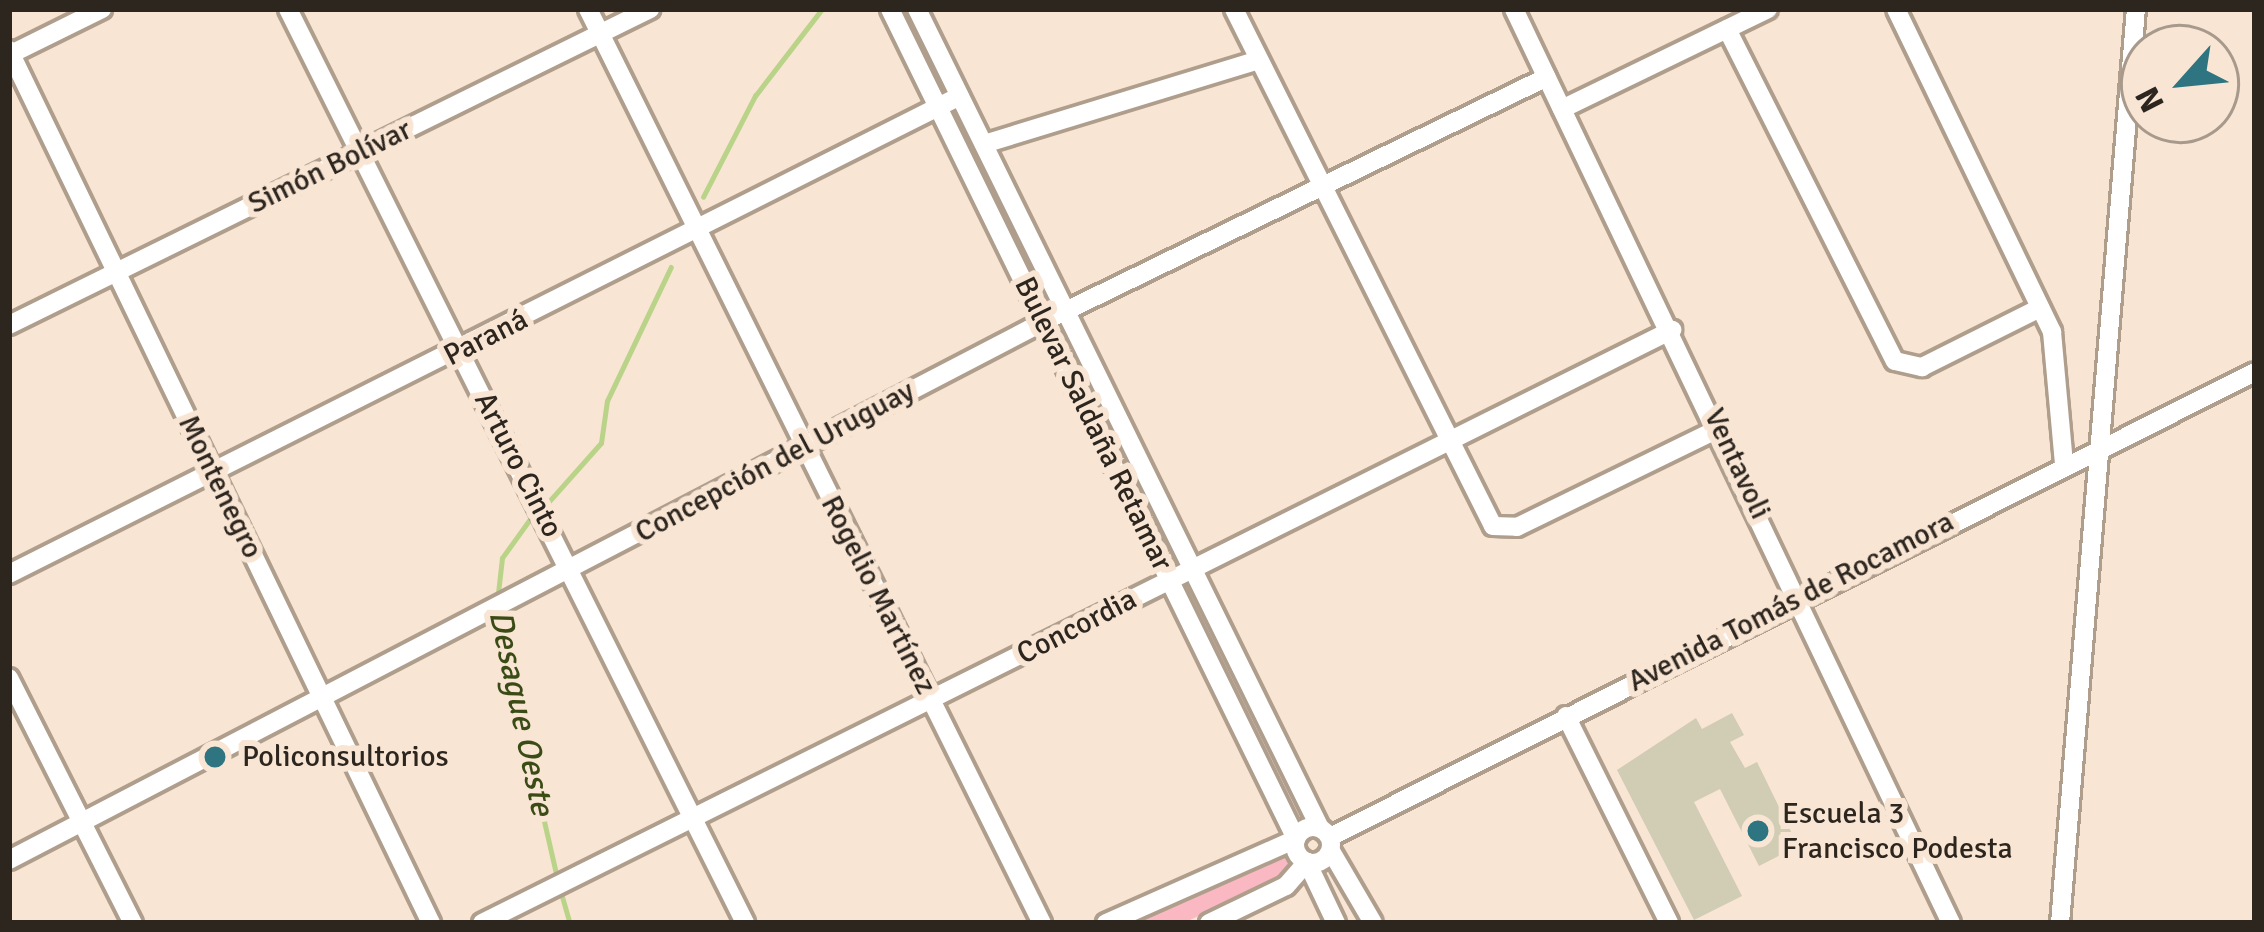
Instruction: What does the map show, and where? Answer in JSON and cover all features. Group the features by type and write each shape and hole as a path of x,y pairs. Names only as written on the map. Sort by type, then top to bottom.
{"street":[{"path":"10,53 102,9"},
{"name":"Arturo Cinto","path":"288,9 745,923"},
{"name":"Rogelio Martínez","path":"588,9 1042,923"},
{"name":"Simón Bolívar","path":"9,325 650,9"},
{"name":"Bulevar Saldaña Retamar","path":"890,9 1336,923"},
{"name":"Bulevar Saldaña Retamar","path":"917,9 1327,839 1373,923"},
{"path":"1234,9 1316,187 1444,443 1493,526 1508,530 1720,428"},
{"name":"Ventavoli","path":"1514,9 1720,428 1952,923"},
{"path":"1562,109 1768,9"},
{"path":"1896,9 2060,358 2064,463"},
{"path":"2060,923 2136,9"},
{"path":"1726,29 1894,361 1922,367 2040,308"},
{"name":"Montenegro","path":"10,53 431,923"},
{"path":"984,144 1258,60"},
{"name":"Concepción del Uruguay","path":"9,860 1043,322 1547,77"},
{"name":"Paraná","path":"9,574 460,352 960,96"},
{"name":"Concordia","path":"482,923 1672,330"},
{"name":"Avenida Tomás de Rocamora","path":"1327,839 2064,463 2255,372"},
{"path":"9,678 133,923"},
{"path":"1566,716 1669,923"},
{"path":"1106,923 1296,839 1327,839"},
{"path":"1209,923 1286,886 1327,839"}],"shaded area":[{"path":"1276,854 1290,859 1285,873 1184,923 1136,923"}],"building":[{"path":"1732,713 1744,735 1730,742 1745,768 1757,762 1798,846 1759,866 1720,789 1694,802 1742,896 1694,920 1617,770 1696,718 1702,729"}],"waterway":[{"name":"Desague Oeste","path":"703,197 755,96 822,9"},
{"name":"Desague Oeste","path":"545,506 601,443 607,401 671,267"},
{"name":"Desague Oeste","path":"497,602 502,558 535,512"},
{"name":"Desague Oeste","path":"497,614 557,877"},
{"name":"Desague Oeste","path":"560,888 570,923"}],"place":[{"name":"Policonsultorios","path":"215,757"},
{"name":"Escuela 3 Francisco Podesta","path":"1758,831"}]}
